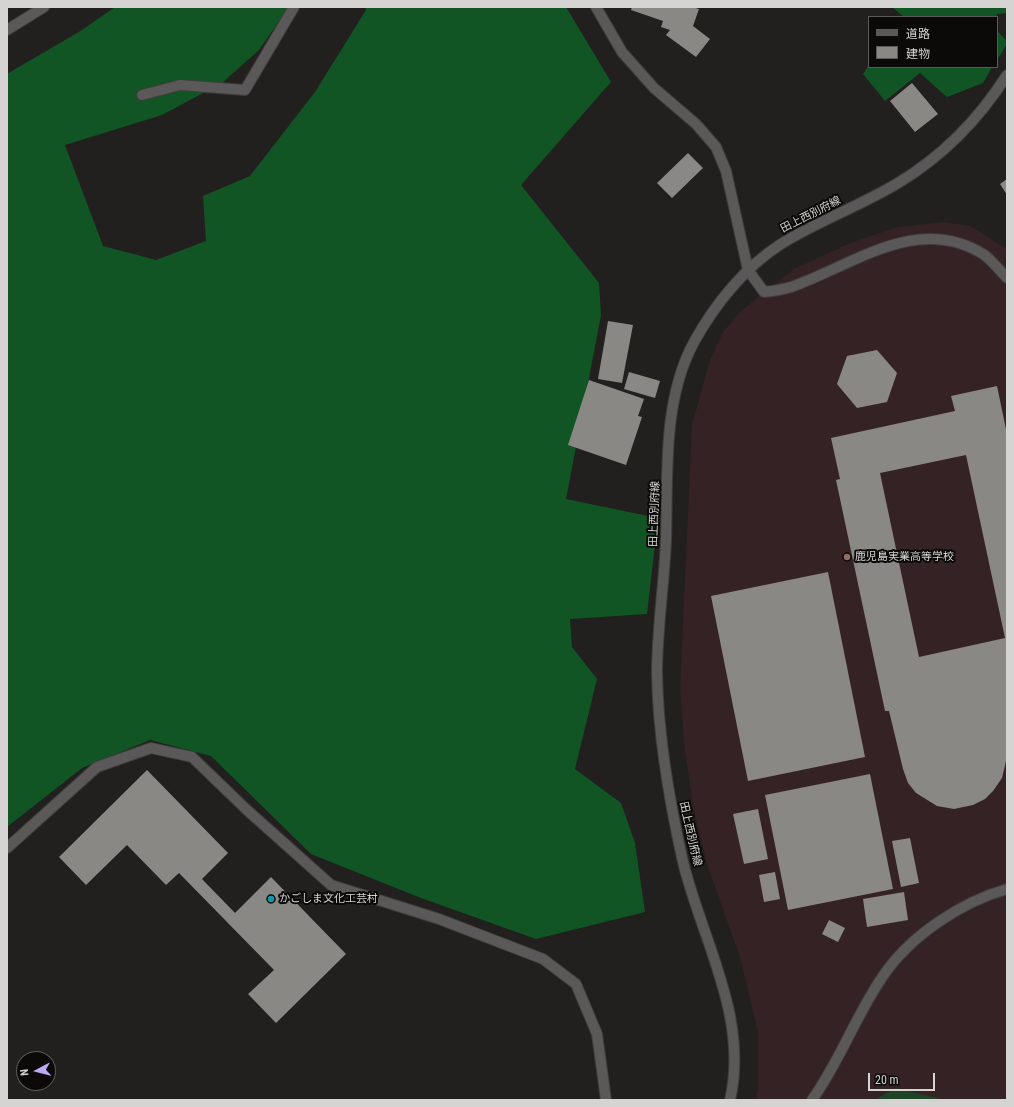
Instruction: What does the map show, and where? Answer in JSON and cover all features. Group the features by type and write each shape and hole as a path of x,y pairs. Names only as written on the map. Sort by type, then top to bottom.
{"street":[{"path":"7,30 44,7"},
{"path":"142,95 180,85 245,90 294,7"},
{"path":"596,7 622,52 654,88 696,124 716,147 726,171 748,270 764,292 790,287 877,249 914,239 950,240 983,255 1007,278"},
{"name":"田上西別府線","path":"730,1100 733,1087 733,1056 730,1019 719,970 684,866 671,804 661,742 657,671 665,567 668,454 672,410 681,372 694,343 712,312 748,270 781,244 898,183 943,151 969,126 1007,75"},
{"path":"7,848 97,767 151,748 192,757 247,810 331,885 439,919 543,959 576,984 596,1034 606,1100"},
{"path":"812,1100 883,976 919,935 968,905 1007,889"}],"shaded area":[{"name":"鹿児島実業高等学校","path":"944,222 970,226 1007,249 1007,1100 756,1100 758,1089 758,1032 740,957 707,864 693,806 685,750 680,689 692,425 710,360 723,332 741,311 794,269 853,242 898,227"}],"green space":[{"path":"115,7 289,7 259,50 222,83 162,115 65,145 103,246 156,260 206,241 203,196 250,176 315,92 366,10 366,7 566,7 611,82 521,185 599,283 601,315 566,499 658,518 647,614 570,619 572,647 597,679 575,769 621,803 635,843 645,912 536,939 421,898 311,854 211,756 150,740 82,768 7,827 7,74 82,30"},
{"path":"892,7 1007,7 1007,13 997,14 997,16 903,16"},
{"path":"998,32 1007,41 1007,44 998,58"},
{"path":"868,66 868,68 991,68 983,83 947,97 920,73 885,101 863,74"},
{"path":"896,1088 945,1100 874,1100"}],"building":[{"path":"632,7 692,7 699,9 693,26 710,39 696,57 666,35 670,30 661,27 663,21 631,10"},
{"path":"912,83 938,114 915,132 890,101"},
{"path":"688,153 703,168 672,198 657,183"},
{"path":"1007,179 1007,195 1000,184"},
{"path":"608,321 633,325 622,383 598,379"},
{"path":"877,350 897,373 887,402 857,408 837,384 847,356"},
{"path":"629,372 660,381 655,398 624,389"},
{"path":"589,380 644,399 638,416 642,417 626,465 568,445"},
{"path":"997,386 1007,434 1007,757 1002,778 985,799 973,805 954,809 937,806 916,793 908,783 903,769 889,711 885,711 836,480 840,479 831,438 955,411 951,396","holes":["966,455 1005,638 919,657 880,473"]},
{"path":"828,572 865,757 748,781 711,596"},
{"name":"かごしま文化工芸村","path":"147,770 228,853 202,879 235,913 271,877 346,954 276,1023 248,994 274,970 179,873 166,885 127,845 86,885 59,857"},
{"path":"870,774 893,889 788,910 765,795"},
{"path":"758,809 768,859 744,864 733,814"},
{"path":"910,838 919,883 901,887 892,841"},
{"path":"775,872 780,899 764,902 759,875"},
{"path":"904,892 908,920 867,927 863,899"},
{"path":"829,920 845,928 838,942 822,934"}],"place":[{"name":"鹿児島実業高等学校","path":"847,557"},
{"name":"かごしま文化工芸村","path":"271,899"}]}
